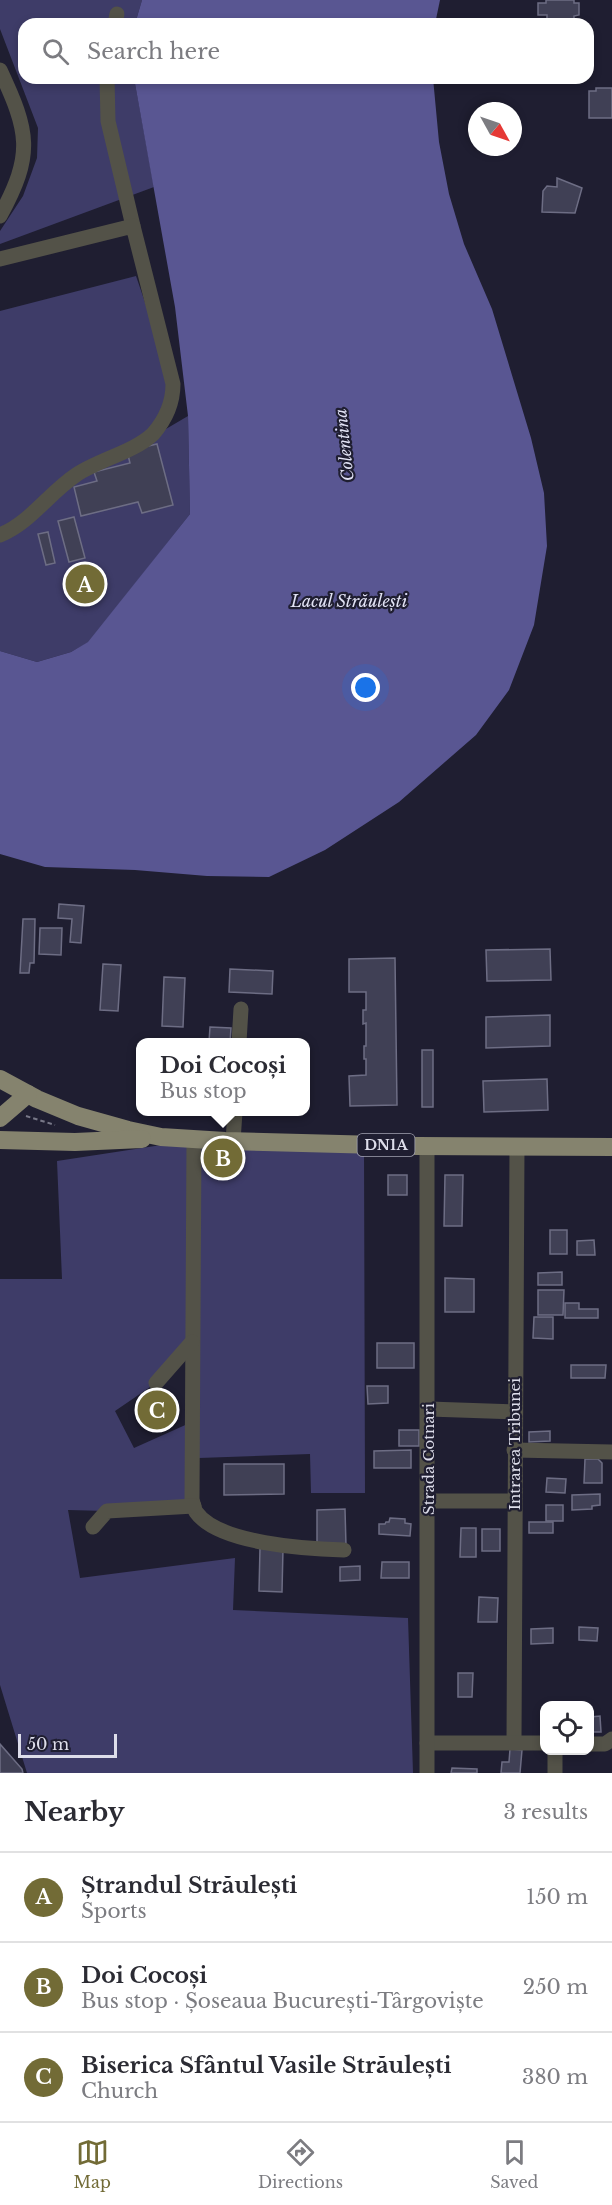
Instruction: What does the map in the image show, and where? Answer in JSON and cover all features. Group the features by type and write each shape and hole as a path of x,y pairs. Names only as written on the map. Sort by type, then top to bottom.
{"main road":[{"name":"DN1A","path":"0,1079 78,1116 161,1137 233,1142 612,1147"},
{"path":"4,1114 28,1094"},
{"path":"0,1140 75,1142 161,1137"}],"street":[{"path":"0,70 19,112 25,141 21,170 0,216"},
{"path":"0,535 20,523 76,475 151,435 166,416 170,406 173,384 109,128 107,84"},
{"path":"0,259 133,226"},
{"path":"239,1038 242,1009"},
{"path":"233,1142 235,1116"},
{"path":"194,1140 192,1499 195,1511 218,1529 235,1536 301,1548 344,1550"},
{"name":"Strada Cotnari","path":"427,1773 428,1146"},
{"name":"Intrarea Tribunei","path":"514,1742 513,1501 516,1147"},
{"path":"156,1383 192,1342"},
{"path":"429,1409 514,1412"},
{"path":"514,1450 612,1452"},
{"path":"428,1501 513,1501"},
{"path":"93,1527 107,1511 194,1506"},
{"path":"594,1744 605,1744 612,1739"},
{"path":"427,1743 540,1743"},
{"path":"555,1755 555,1773"}],"path":[{"path":"4,1114 56,1125"}],"shaded area":[{"path":"0,0 142,0 137,18 18,18 18,76 0,29"},
{"path":"21,84 135,84 154,187 0,244 0,231 23,196 37,158 38,128"},
{"path":"136,276 173,384 154,436 188,416 190,514 89,642 71,652 37,662 0,651 0,311"},
{"path":"194,1140 364,1145 365,1493 311,1493 310,1454 199,1458 193,1343 156,1383 115,1411 134,1448 192,1422 194,1506 107,1511 68,1510 80,1578 235,1558 233,1610 408,1618 413,1773 27,1773 0,1685 0,1279 62,1279 57,1161"}],"water":[{"path":"142,0 440,0 436,18 137,18"},
{"name":"Lacul Străulești","path":"135,84 434,84 439,142 449,194 464,244 492,309 531,438 544,493 547,546 534,625 509,690 476,735 399,802 325,850 269,877 45,867 0,854 0,651 37,662 71,652 88,642 190,514 188,416 175,307"}],"building":[{"path":"546,0 574,0 574,3 579,3 579,15 574,18 547,18 547,15 538,15 538,3 546,3"},
{"path":"596,88 612,88 612,118 589,118 589,91 596,91"},
{"path":"557,178 582,188 575,213 542,212 543,191 547,186 557,187"},
{"path":"157,444 173,505 142,513 138,502 81,516 74,487 97,481 94,472 130,463 127,451"},
{"path":"74,517 85,558 69,562 58,521"},
{"path":"48,532 55,563 46,565 38,534"},
{"path":"59,904 84,906 81,943 70,942 72,919 58,918"},
{"path":"23,919 35,919 34,963 30,963 29,973 20,973"},
{"path":"40,928 62,928 61,955 39,954"},
{"path":"550,949 551,980 487,981 486,950"},
{"path":"395,958 397,1105 350,1106 349,1076 366,1075 364,1046 366,1046 366,1023 363,1024 363,1010 366,1010 366,992 349,992 349,959"},
{"path":"103,964 121,965 118,1011 100,1010"},
{"path":"230,969 273,971 272,994 229,992"},
{"path":"164,977 185,978 183,1027 162,1026"},
{"path":"550,1015 550,1046 486,1048 486,1017"},
{"path":"210,1027 231,1028 230,1038 209,1038"},
{"path":"422,1050 433,1050 433,1107 422,1107"},
{"path":"547,1079 548,1110 484,1112 483,1081"},
{"path":"388,1175 407,1175 407,1195 388,1195"},
{"path":"445,1175 463,1175 462,1226 444,1226"},
{"path":"550,1230 567,1230 567,1254 550,1254"},
{"path":"594,1240 595,1255 577,1255 577,1241"},
{"path":"562,1272 562,1285 538,1285 538,1273"},
{"path":"445,1278 474,1279 474,1312 445,1312"},
{"path":"538,1290 564,1290 563,1315 538,1315"},
{"path":"565,1303 579,1303 579,1309 598,1309 598,1318 565,1318"},
{"path":"534,1317 553,1317 553,1339 533,1338"},
{"path":"377,1343 414,1343 414,1368 377,1368"},
{"path":"571,1365 606,1365 605,1378 571,1378"},
{"path":"367,1386 388,1386 388,1403 368,1404"},
{"path":"399,1430 419,1430 419,1446 399,1446"},
{"path":"550,1431 550,1441 529,1442 529,1432"},
{"path":"411,1450 411,1468 374,1468 374,1451"},
{"path":"585,1459 598,1459 602,1463 602,1483 584,1483"},
{"path":"224,1464 284,1464 284,1494 224,1495"},
{"path":"547,1478 566,1479 565,1493 546,1492"},
{"path":"600,1494 600,1505 592,1506 592,1509 572,1510 572,1495"},
{"path":"546,1505 563,1505 563,1521 546,1521"},
{"path":"345,1509 346,1546 317,1546 317,1510"},
{"path":"390,1518 405,1519 405,1523 411,1524 410,1536 379,1534 379,1524 389,1522"},
{"path":"529,1522 553,1522 553,1533 529,1533"},
{"path":"461,1528 476,1528 476,1557 460,1557"},
{"path":"482,1529 500,1529 500,1551 482,1551"},
{"path":"260,1548 283,1549 282,1592 259,1591"},
{"path":"382,1562 409,1562 409,1578 381,1578"},
{"path":"360,1566 360,1580 340,1581 340,1567"},
{"path":"479,1597 498,1598 497,1622 478,1622"},
{"path":"579,1627 598,1628 597,1641 579,1640"},
{"path":"553,1628 553,1643 531,1644 531,1629"},
{"path":"458,1673 473,1673 472,1697 458,1697"},
{"path":"600,1716 601,1732 594,1732 594,1717"},
{"path":"0,1744 22,1769 23,1773 0,1773"},
{"path":"510,1749 522,1750 520,1773 501,1773 502,1762 509,1762"},
{"path":"452,1768 477,1769 477,1773 451,1773"}],"place":[{"name":"Ștrandul Străulești","path":"85,584"},
{"name":"Doi Cocoși","path":"223,1158"},
{"name":"Biserica Sfântul Vasile Străulești","path":"157,1410"}],"water label":[{"name":"Colentina","path":"344,445"}]}
